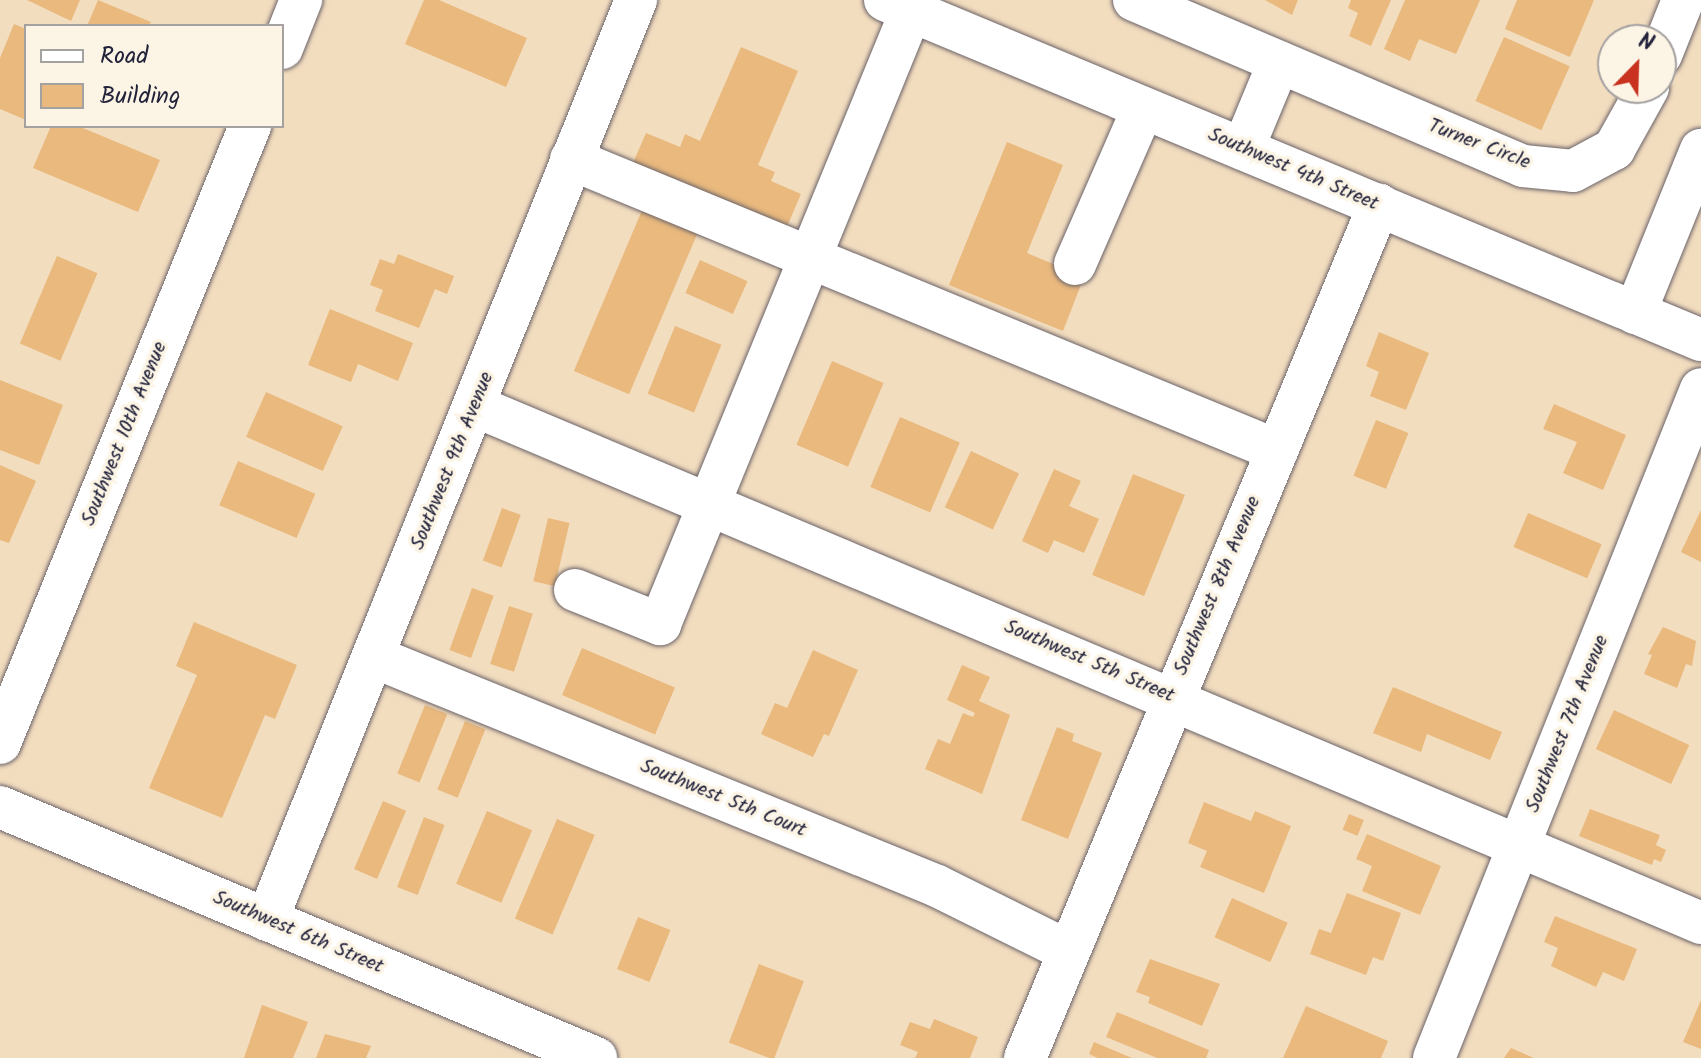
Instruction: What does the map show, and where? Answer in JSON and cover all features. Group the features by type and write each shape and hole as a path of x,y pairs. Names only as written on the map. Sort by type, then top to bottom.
{"street":[{"path":"284,43 301,0"},
{"name":"Southwest 9th Avenue","path":"267,920 636,0"},
{"name":"Turner Circle","path":"1134,0 1523,166 1573,171 1614,149 1639,104"},
{"path":"1673,24 1683,0"},
{"path":"575,590 660,624 812,258 898,5"},
{"name":"Southwest 4th Street","path":"898,5 1701,340"},
{"path":"1243,149 1279,62"},
{"path":"1075,264 1143,108"},
{"name":"Southwest 10th Avenue","path":"0,743 249,128"},
{"path":"1635,313 1701,150"},
{"path":"571,159 1276,450"},
{"name":"Southwest 8th Avenue","path":"1025,1058 1171,696 1379,205"},
{"name":"Southwest 7th Avenue","path":"1434,1058 1701,389"},
{"name":"Southwest 5th Street","path":"475,406 1171,696 1701,923"},
{"name":"Southwest 5th Court","path":"374,657 937,886 1068,951"},
{"name":"Southwest 6th Street","path":"0,807 596,1058"}],"building":[{"path":"27,0 80,0 71,21"},
{"path":"98,0 151,22 150,24 88,24"},
{"path":"424,0 439,0 527,38 506,87 405,44"},
{"path":"1265,0 1298,0 1292,15"},
{"path":"1351,0 1391,0 1371,46 1349,36 1358,13 1348,8"},
{"path":"1405,0 1480,0 1456,54 1419,39 1410,61 1384,49"},
{"path":"1517,0 1594,0 1570,57 1505,29"},
{"path":"14,24 24,28 24,119 0,109 0,58"},
{"path":"1504,37 1570,66 1541,130 1476,101"},
{"path":"741,47 798,71 758,165 775,172 771,181 801,194 786,229 633,163 646,133 680,147 685,134 700,141"},
{"path":"50,128 83,128 160,160 138,212 33,168"},
{"path":"1007,142 1063,165 1027,253 1084,277 1063,331 949,285"},
{"path":"643,208 698,231 629,394 574,371"},
{"path":"398,254 454,276 447,294 435,289 419,328 375,311 383,290 370,285 380,259 394,264"},
{"path":"57,256 98,273 60,361 20,343"},
{"path":"700,260 748,281 733,314 685,293"},
{"path":"330,309 413,343 398,381 358,364 351,382 308,365"},
{"path":"675,326 721,345 694,412 648,394"},
{"path":"1379,332 1429,353 1406,410 1370,396 1379,372 1366,366"},
{"path":"832,361 884,383 848,467 796,445"},
{"path":"0,380 63,405 39,465 0,450"},
{"path":"266,392 343,426 323,471 246,437"},
{"path":"1554,404 1626,435 1603,490 1563,473 1577,442 1543,429"},
{"path":"900,417 960,442 930,512 870,487"},
{"path":"1376,420 1408,433 1386,489 1354,476"},
{"path":"971,451 1019,473 993,530 945,507"},
{"path":"238,461 315,494 297,538 219,505"},
{"path":"0,465 36,481 9,543 0,540"},
{"path":"1054,469 1081,481 1069,506 1099,519 1084,553 1054,540 1048,553 1022,541"},
{"path":"1133,474 1185,495 1144,596 1092,575"},
{"path":"502,508 521,515 502,567 483,561"},
{"path":"1701,510 1701,562 1681,552"},
{"path":"1528,513 1602,544 1587,578 1514,547"},
{"path":"548,518 569,523 555,586 533,581"},
{"path":"472,588 494,596 471,658 449,650"},
{"path":"509,606 533,614 514,672 490,664"},
{"path":"194,622 297,665 275,719 265,715 222,818 149,788 197,675 176,666"},
{"path":"1663,627 1696,641 1692,666 1686,664 1677,688 1644,674 1652,655 1648,654"},
{"path":"582,648 675,687 655,734 562,695"},
{"path":"813,650 858,670 829,736 824,734 813,757 761,734 775,703 787,708"},
{"path":"962,665 990,677 979,701 1010,715 982,794 925,769 938,739 950,744 963,713 973,717 975,713 947,700"},
{"path":"1393,687 1502,732 1490,760 1427,734 1421,752 1373,733"},
{"path":"425,705 447,714 420,783 397,774"},
{"path":"1614,710 1689,745 1671,784 1596,749"},
{"path":"465,721 485,729 458,798 437,790"},
{"path":"1057,727 1074,734 1072,741 1102,753 1068,839 1021,820"},
{"path":"383,801 406,811 377,879 354,869"},
{"path":"1204,802 1251,821 1255,811 1291,826 1264,893 1200,867 1207,851 1188,843"},
{"path":"1590,809 1660,835 1656,845 1666,850 1661,862 1654,859 1652,865 1579,836"},
{"path":"487,811 532,830 501,903 456,884"},
{"path":"1349,814 1364,820 1357,836 1343,830"},
{"path":"424,817 445,825 418,895 397,887"},
{"path":"557,819 595,835 553,934 515,918"},
{"path":"1367,834 1441,866 1420,915 1362,891 1372,866 1356,859"},
{"path":"1347,893 1401,913 1383,961 1373,957 1366,975 1310,954 1319,929 1331,933"},
{"path":"1232,898 1288,923 1270,962 1215,937"},
{"path":"1555,916 1637,949 1624,981 1603,972 1596,987 1551,966 1558,948 1544,942"},
{"path":"638,917 670,930 649,982 617,969"},
{"path":"1150,959 1220,984 1202,1026 1148,1003 1150,997 1136,992"},
{"path":"759,964 804,981 774,1058 729,1042"},
{"path":"1701,1000 1701,1049 1683,1042"},
{"path":"262,1005 308,1022 293,1058 244,1058"},
{"path":"1306,1006 1388,1041 1381,1058 1283,1058"},
{"path":"1117,1012 1209,1050 1206,1058 1157,1058 1106,1037"},
{"path":"934,1019 978,1037 970,1058 915,1058 918,1052 900,1045 910,1022 930,1029"},
{"path":"325,1034 371,1046 366,1058 316,1058"},
{"path":"1094,1042 1132,1058 1098,1058 1089,1054"},
{"path":"1511,1048 1534,1058 1504,1058"}]}
